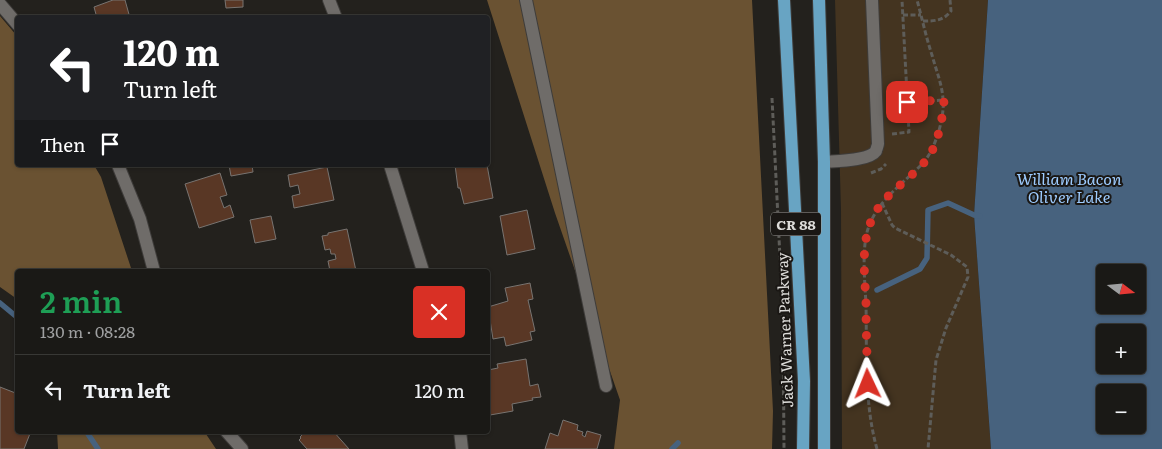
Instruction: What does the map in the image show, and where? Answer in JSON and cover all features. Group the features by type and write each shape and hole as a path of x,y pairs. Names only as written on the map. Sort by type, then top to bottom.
{"main road":[{"name":"Jack Warner Parkway","path":"784,0 804,381 803,449"},
{"path":"819,0 824,162 824,449"}],"street":[{"path":"329,0 335,15"},
{"path":"526,0 606,386"},
{"path":"824,162 860,159 870,156 876,151 878,144 872,0"},
{"path":"0,4 15,22"},
{"path":"119,167 140,219 153,269"},
{"path":"391,167 422,269"},
{"path":"229,434 242,449"},
{"path":"460,434 462,449"}],"path":[{"path":"891,142 892,134 909,132 902,0"},
{"path":"877,449 871,428 868,402 864,258 868,229 874,215 882,204 928,157 941,122 944,100 917,0"},
{"path":"923,21 937,21 944,18 951,11 950,0"},
{"path":"903,15 921,15"},
{"path":"772,89 783,318 784,449"},
{"path":"907,102 944,100"},
{"path":"864,174 882,169 889,159"},
{"path":"882,204 895,228 951,255 967,268 968,277 946,328 936,360 928,449"}],"shaded area":[{"path":"487,0 752,0 773,411 772,449 614,449 620,400 555,213"},
{"path":"835,0 988,0 974,215 991,449 842,449 841,210"},
{"path":"0,16 15,34 15,167 95,167 101,177 131,269 15,269 15,298 0,287"},
{"path":"57,434 206,434 216,449 58,449"}],"water":[{"name":"William Bacon Oliver Lake","path":"988,0 1162,0 1162,449 991,449 974,215"}],"building":[{"path":"113,0 125,0 129,15 96,15 94,7"},
{"path":"225,0 243,0 243,7 226,8"},
{"path":"229,167 252,167 253,172 231,176"},
{"path":"327,167 334,200 294,208 292,196 300,194 298,185 290,187 288,175"},
{"path":"455,167 487,167 493,198 464,204 460,188 458,188"},
{"path":"220,173 227,195 220,197 224,208 230,205 234,217 199,228 185,184"},
{"path":"527,210 535,249 507,255 500,216"},
{"path":"271,216 276,239 255,243 250,220"},
{"path":"347,229 356,269 330,269 328,261 336,259 335,254 331,254 330,249 325,250 322,236 328,235 328,233"},
{"path":"530,283 533,299 528,300 535,331 530,332 532,340 506,346 504,337 493,339 490,306 508,301 505,288"},
{"path":"526,359 530,386 538,384 541,397 512,404 513,411 490,415 490,370 498,368 497,364"},
{"path":"0,387 15,393 15,434 30,434 24,449 0,449"},
{"path":"563,420 578,425 577,430 583,432 582,435 585,437 587,431 601,435 597,449 545,449 550,433 558,436"},
{"path":"303,434 336,434 349,449 307,449 299,440"}],"waterway":[{"path":"877,290 920,269 927,258 928,210 948,203 980,216"},
{"path":"0,303 15,316"},
{"path":"88,434 98,449"},
{"path":"672,449 678,443"}],"route":[{"path":"868,384 864,258 868,229 874,215 882,204 928,157 943,115 944,100 907,102"}]}
